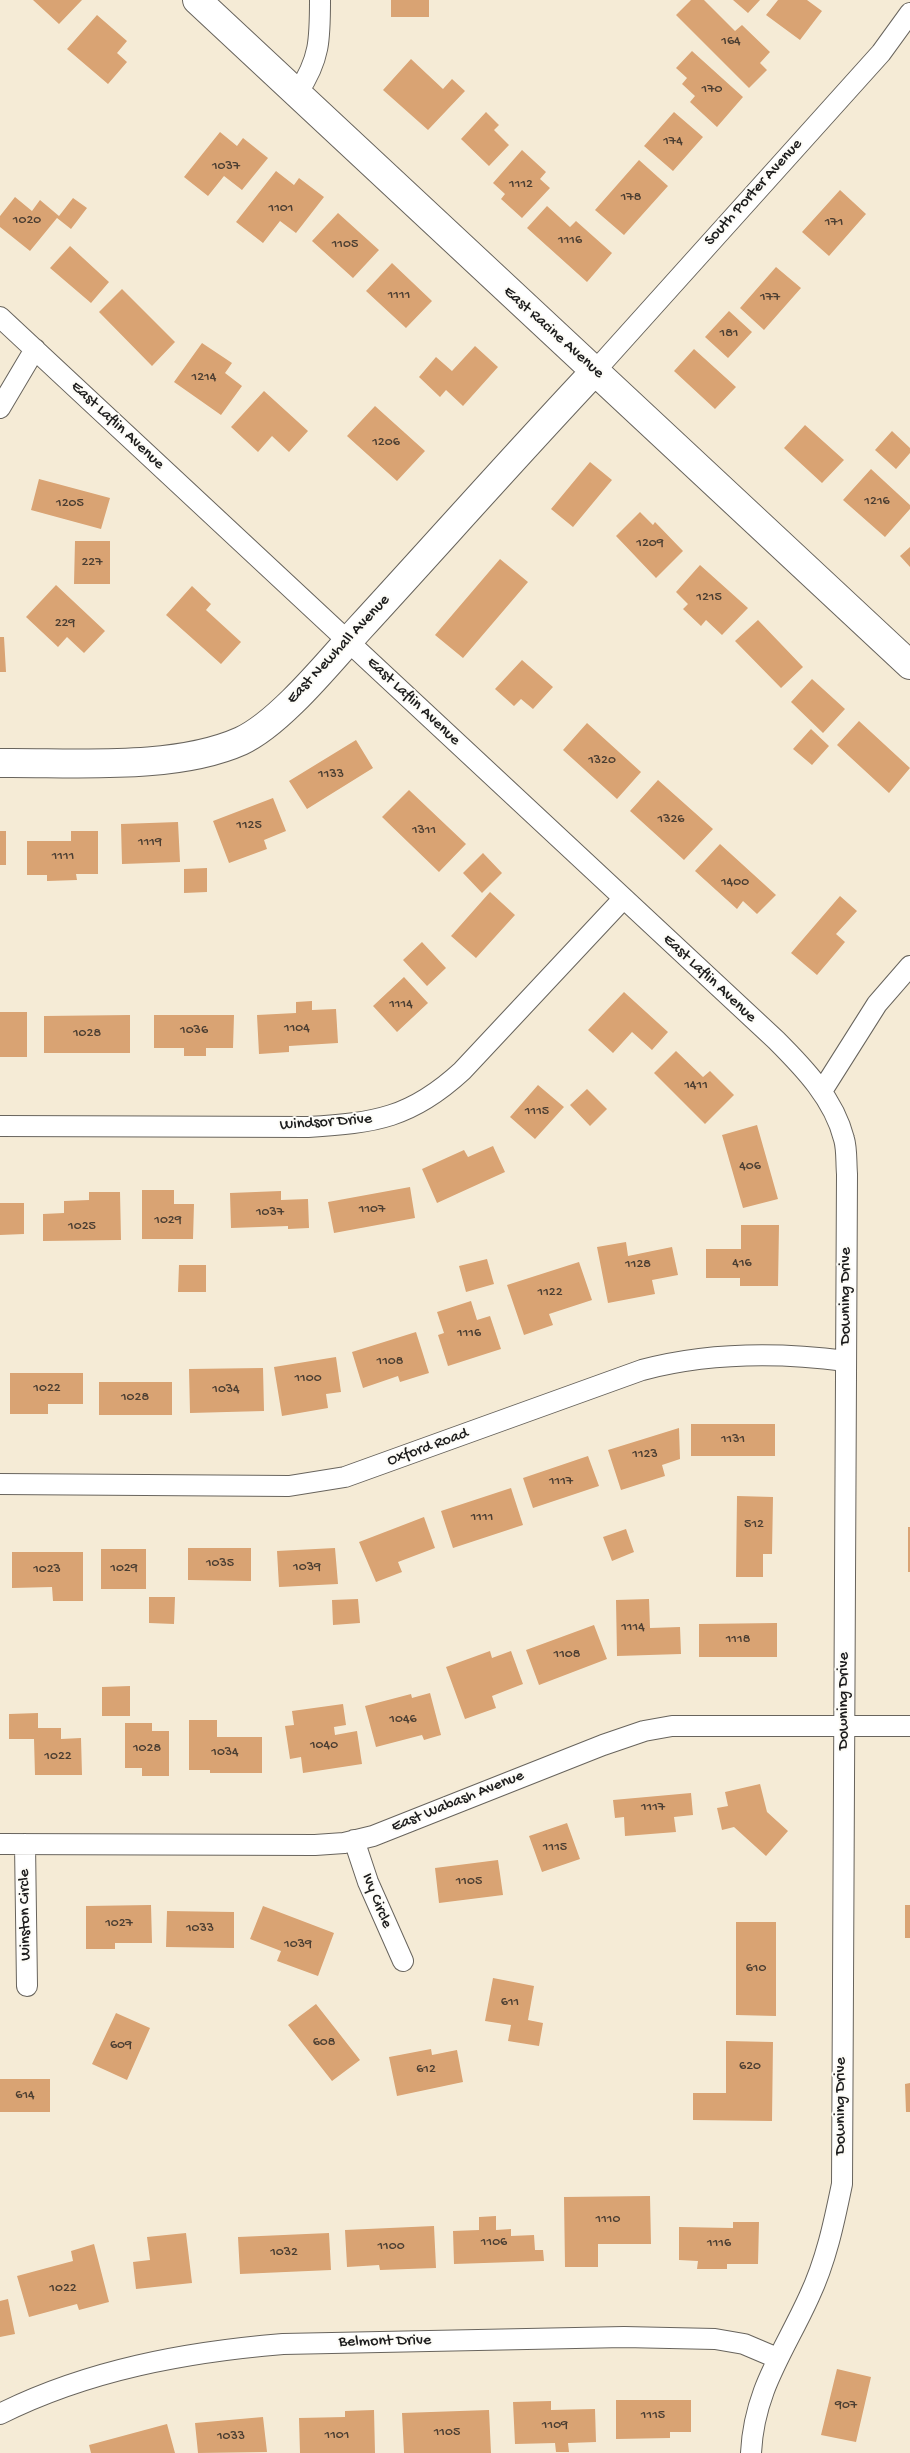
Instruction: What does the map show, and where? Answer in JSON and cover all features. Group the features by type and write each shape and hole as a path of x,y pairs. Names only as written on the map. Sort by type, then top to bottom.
{"main road":[{"name":"East Racine Avenue","path":"197,0 298,92 453,242 595,370 776,542 910,665"},
{"name":"East Newhall Avenue","path":"0,763 157,760 201,753 242,741 268,725 349,640 521,448 595,370"}],"street":[{"path":"298,92 310,74 318,50 320,0"},
{"name":"South Porter Avenue","path":"595,370 881,53 910,13"},
{"name":"East Laflin Avenue","path":"0,317 316,612 349,640 623,899 776,1040 822,1091"},
{"path":"0,408 35,349"},
{"name":"Windsor Drive","path":"0,1126 308,1127 360,1124 405,1110 441,1090 462,1071 623,899"},
{"path":"822,1091 878,1004 910,966"},
{"name":"Downing Drive","path":"751,2453 752,2437 763,2391 777,2358 810,2297 831,2242 842,2184 847,1174 845,1140 837,1119 822,1091"},
{"name":"Oxford Road","path":"0,1484 289,1486 320,1482 345,1477 642,1370 677,1361 737,1354 797,1355 846,1361"},
{"name":"East Wabash Avenue","path":"0,1844 315,1845 354,1840 373,1836 602,1745 644,1731 672,1726 910,1726"},
{"name":"Ivy Circle","path":"354,1840 368,1882 403,1961"},
{"name":"Winston Circle","path":"26,1844 27,1986"},
{"name":"Belmont Drive","path":"0,2414 60,2388 114,2371 172,2358 274,2345 624,2337 688,2338 715,2339 744,2344 777,2358"}],"building":[{"path":"33,0 82,0 59,24"},
{"path":"391,0 429,0 429,17 391,17"},
{"path":"691,0 704,0 735,31 742,25 770,52 760,63 767,70 749,88 676,15"},
{"path":"733,0 760,0 748,13"},
{"path":"778,0 807,0 822,11 800,40 766,15"},
{"path":"97,15 127,41 117,53 127,62 108,84 67,49"},
{"path":"692,51 743,97 717,127 690,102 695,96 682,84 687,78 676,68"},
{"path":"411,59 443,89 452,79 465,91 428,130 383,90"},
{"path":"486,112 499,125 494,130 509,145 489,166 461,139"},
{"path":"674,112 703,137 673,171 644,146"},
{"path":"220,132 237,146 243,138 268,158 242,190 224,176 208,196 184,177"},
{"path":"522,150 546,172 540,179 550,188 522,218 501,199 505,194 493,183"},
{"path":"639,160 668,186 624,235 595,210"},
{"path":"276,171 294,185 299,178 324,197 296,233 280,221 263,243 236,222"},
{"path":"840,190 866,214 829,256 802,232"},
{"path":"15,197 32,211 40,200 59,216 73,198 87,208 71,229 57,218 30,251 0,227 0,216"},
{"path":"547,206 570,227 576,221 612,253 587,282 527,228"},
{"path":"338,213 379,250 353,278 312,241"},
{"path":"70,246 109,282 91,303 50,268"},
{"path":"392,263 432,301 406,328 366,291"},
{"path":"776,267 801,288 764,330 740,308"},
{"path":"122,289 175,342 152,366 99,312"},
{"path":"729,311 752,332 728,358 705,337"},
{"path":"202,343 232,363 225,373 242,386 221,415 174,382"},
{"path":"475,346 498,367 463,406 446,390 440,397 419,377 436,357 452,371"},
{"path":"694,349 736,387 715,409 674,371"},
{"path":"264,391 308,431 289,452 272,436 258,452 231,427"},
{"path":"375,406 425,451 397,481 347,436"},
{"path":"805,425 844,460 822,483 784,448"},
{"path":"892,431 910,448 910,453 896,469 875,450"},
{"path":"590,462 612,480 573,527 551,509"},
{"path":"871,469 910,505 910,509 885,537 843,500"},
{"path":"39,479 110,498 101,529 31,510"},
{"path":"640,512 653,525 655,522 683,551 656,578 616,536"},
{"path":"75,541 110,541 110,584 74,584"},
{"path":"910,547 910,567 900,556"},
{"path":"500,559 528,582 463,658 435,635"},
{"path":"700,565 748,608 722,635 706,620 701,626 683,609 688,604 676,592"},
{"path":"56,585 105,631 84,653 67,637 58,647 26,617"},
{"path":"192,586 211,604 206,610 241,642 221,664 166,615"},
{"path":"758,620 803,667 781,688 735,641"},
{"path":"0,637 4,637 6,672 0,672"},
{"path":"522,660 553,687 533,709 521,699 514,706 495,689"},
{"path":"812,679 845,709 823,733 791,702"},
{"path":"859,721 910,768 889,793 837,745"},
{"path":"587,723 641,772 617,799 563,750"},
{"path":"811,729 829,746 812,765 793,749"},
{"path":"356,740 373,768 307,809 289,781"},
{"path":"658,780 713,829 684,860 630,811"},
{"path":"409,790 466,844 439,872 382,817"},
{"path":"273,798 286,831 264,840 267,849 229,863 213,821"},
{"path":"178,822 180,862 122,864 121,824"},
{"path":"0,831 6,831 6,865 0,865"},
{"path":"71,831 98,831 98,874 76,874 77,880 47,881 47,875 27,875 27,841 71,841"},
{"path":"720,844 776,895 757,914 743,901 737,909 695,871"},
{"path":"483,853 502,873 482,893 463,873"},
{"path":"207,868 207,892 184,893 184,869"},
{"path":"490,892 515,915 476,958 451,936"},
{"path":"840,896 857,911 836,934 845,942 817,975 791,953"},
{"path":"422,942 446,968 427,986 403,960"},
{"path":"404,977 428,1003 397,1032 373,1006"},
{"path":"624,992 668,1032 652,1050 632,1032 613,1053 588,1030"},
{"path":"312,1001 312,1010 336,1009 338,1043 289,1046 289,1052 259,1054 257,1015 296,1013 296,1002"},
{"path":"0,1012 27,1012 27,1057 0,1057"},
{"path":"130,1015 130,1053 44,1053 44,1016"},
{"path":"154,1015 234,1015 233,1048 206,1048 206,1056 184,1056 184,1048 154,1048"},
{"path":"676,1051 703,1077 710,1071 734,1095 705,1124 654,1073"},
{"path":"538,1085 564,1107 535,1139 510,1117"},
{"path":"587,1089 607,1109 590,1126 570,1105"},
{"path":"757,1125 778,1199 743,1208 722,1135"},
{"path":"493,1146 505,1172 437,1203 422,1169 464,1150 468,1157"},
{"path":"410,1187 415,1218 334,1233 328,1202"},
{"path":"142,1190 174,1190 174,1204 194,1204 193,1239 142,1239"},
{"path":"281,1191 281,1200 308,1199 309,1228 288,1229 288,1226 231,1228 230,1193"},
{"path":"89,1192 120,1192 121,1240 43,1241 43,1214 64,1213 64,1201 89,1200"},
{"path":"0,1203 24,1203 24,1234 0,1235"},
{"path":"741,1225 779,1225 778,1286 740,1286 740,1278 706,1278 706,1249 741,1249"},
{"path":"626,1242 628,1256 672,1247 678,1275 652,1280 655,1294 608,1303 597,1247"},
{"path":"487,1259 494,1284 466,1292 459,1266"},
{"path":"579,1262 592,1300 549,1314 553,1325 524,1335 507,1285"},
{"path":"179,1265 206,1265 206,1292 178,1292"},
{"path":"471,1301 477,1320 490,1316 501,1349 448,1366 438,1335 444,1333 437,1312"},
{"path":"416,1332 429,1373 400,1382 398,1376 363,1388 352,1352"},
{"path":"336,1357 341,1392 326,1394 328,1408 282,1416 274,1367"},
{"path":"263,1368 264,1411 190,1413 189,1369"},
{"path":"10,1373 83,1373 83,1404 48,1404 48,1414 10,1414"},
{"path":"99,1382 172,1382 172,1415 99,1415"},
{"path":"691,1424 775,1424 775,1456 691,1456"},
{"path":"679,1428 680,1459 662,1465 665,1476 621,1490 608,1450"},
{"path":"588,1456 599,1486 533,1508 523,1478"},
{"path":"511,1488 523,1525 453,1548 441,1511"},
{"path":"737,1496 773,1497 772,1554 763,1554 763,1577 736,1577"},
{"path":"424,1517 435,1548 398,1562 402,1572 376,1582 359,1542"},
{"path":"908,1527 910,1527 910,1572 908,1572"},
{"path":"626,1529 634,1552 612,1561 603,1537"},
{"path":"188,1548 251,1548 251,1581 188,1580"},
{"path":"335,1548 338,1584 279,1587 277,1551"},
{"path":"101,1549 146,1549 146,1589 101,1589"},
{"path":"12,1552 83,1552 83,1601 53,1601 52,1587 12,1588"},
{"path":"149,1597 175,1597 174,1624 149,1623"},
{"path":"358,1599 360,1623 333,1625 332,1600"},
{"path":"649,1599 650,1628 680,1627 681,1654 617,1656 616,1600"},
{"path":"777,1623 777,1657 699,1657 699,1624"},
{"path":"594,1625 607,1659 539,1685 526,1650"},
{"path":"490,1651 492,1658 511,1651 523,1684 492,1696 496,1708 465,1719 446,1667"},
{"path":"130,1686 130,1716 102,1716 102,1687"},
{"path":"430,1693 441,1735 424,1740 422,1735 376,1747 365,1706 411,1694 412,1698"},
{"path":"343,1704 346,1725 334,1727 335,1735 357,1731 362,1764 303,1773 301,1757 290,1759 285,1726 294,1725 292,1711"},
{"path":"38,1713 38,1728 61,1728 61,1739 81,1738 82,1775 35,1775 34,1739 9,1739 9,1714"},
{"path":"189,1720 217,1720 217,1737 262,1737 262,1773 210,1773 210,1770 189,1770"},
{"path":"125,1723 152,1723 152,1731 169,1731 169,1776 142,1776 142,1768 125,1768"},
{"path":"760,1784 767,1812 788,1831 766,1856 734,1827 722,1830 717,1808 728,1806 725,1792"},
{"path":"691,1793 693,1815 674,1817 676,1832 625,1836 624,1817 615,1818 613,1800"},
{"path":"567,1823 580,1859 542,1872 529,1836"},
{"path":"498,1860 503,1895 439,1903 435,1868"},
{"path":"151,1905 152,1943 115,1943 115,1949 86,1949 86,1906"},
{"path":"905,1905 910,1905 910,1938 905,1938"},
{"path":"263,1906 334,1933 318,1976 277,1961 281,1951 250,1939"},
{"path":"167,1911 234,1912 234,1948 166,1947"},
{"path":"736,1922 776,1922 776,2016 736,2015"},
{"path":"493,1978 534,1986 528,2020 543,2023 539,2046 508,2041 511,2025 485,2021"},
{"path":"316,2004 360,2060 332,2081 288,2025"},
{"path":"116,2013 150,2028 127,2080 92,2064"},
{"path":"726,2041 773,2042 772,2121 693,2120 693,2093 726,2093"},
{"path":"431,2049 432,2055 457,2050 463,2082 397,2096 389,2057"},
{"path":"0,2079 50,2079 50,2112 0,2112"},
{"path":"910,2083 910,2112 906,2112 905,2084"},
{"path":"650,2196 651,2244 598,2244 598,2267 565,2267 564,2197"},
{"path":"496,2216 496,2230 511,2229 511,2236 534,2235 535,2250 543,2250 544,2261 454,2264 453,2231 479,2230 479,2217"},
{"path":"733,2222 759,2222 758,2264 727,2264 727,2269 697,2269 698,2261 679,2260 679,2227 733,2228"},
{"path":"434,2226 436,2268 380,2270 379,2265 347,2267 345,2230"},
{"path":"186,2233 192,2283 136,2289 133,2262 150,2260 147,2237"},
{"path":"329,2233 331,2270 240,2274 238,2237"},
{"path":"94,2244 109,2302 79,2310 77,2304 29,2317 17,2276 73,2261 71,2251"},
{"path":"8,2299 15,2334 0,2337 0,2301"},
{"path":"837,2369 871,2377 856,2442 821,2435"},
{"path":"616,2400 691,2400 691,2432 670,2432 670,2438 616,2439"},
{"path":"551,2401 551,2410 595,2409 596,2442 568,2443 569,2452 556,2452 555,2443 515,2444 513,2402"},
{"path":"374,2410 375,2453 300,2453 299,2418 345,2417 345,2411"},
{"path":"489,2410 491,2453 404,2453 402,2413"},
{"path":"263,2417 267,2452 198,2453 195,2423"},
{"path":"167,2424 175,2453 91,2453 89,2445"}]}
